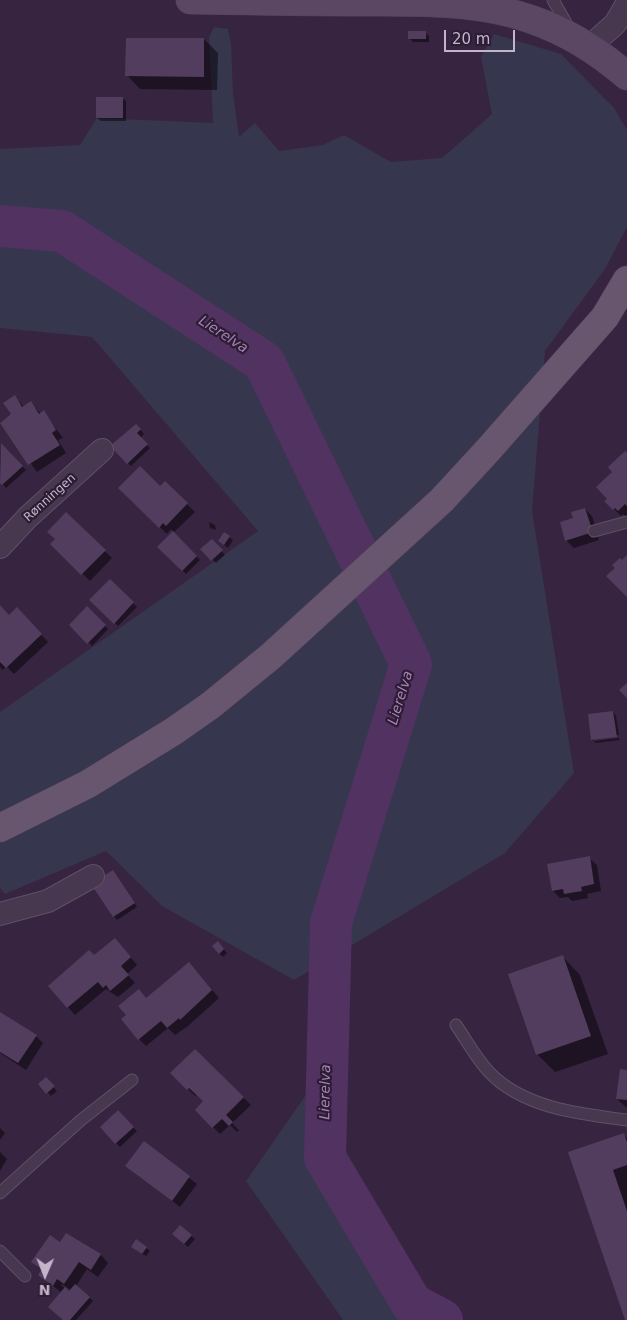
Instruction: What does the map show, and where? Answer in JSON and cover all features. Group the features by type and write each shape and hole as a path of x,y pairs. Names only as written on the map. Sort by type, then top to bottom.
{"main road":[{"path":"0,828 88,784 174,731 211,704 289,640 420,520 489,450 616,310 627,280"}],"street":[{"path":"190,0 444,2 462,5 533,20 581,43 627,76"},
{"path":"581,43 615,24 626,6"},
{"name":"Rønningen","path":"0,547 28,517 102,450"},
{"path":"0,914 48,901 93,876"}],"lane":[{"path":"553,0 581,43"},
{"path":"594,531 627,522"},
{"path":"456,1025 489,1072 517,1094 552,1106 627,1120"},
{"path":"0,1193 81,1120 132,1080"},
{"path":"0,1251 25,1276"}],"shaded area":[{"path":"214,27 228,29 231,43 233,93 239,137 255,123 279,151 323,145 344,135 391,162 442,158 492,114 481,57 494,34 561,54 614,108 627,130 627,227 605,269 545,351 532,511 574,773 505,853 294,980 162,906 106,851 5,894 0,888 0,712 258,531 92,337 0,328 0,149 80,145 97,118 213,123 209,37"},
{"path":"326,1066 322,1152 408,1302 442,1320 343,1320 246,1181"}],"building":[{"path":"408,31 426,31 426,39 408,39"},
{"path":"126,38 204,38 204,77 125,76"},
{"path":"96,97 123,97 123,118 96,118"},
{"path":"15,395 22,407 31,401 39,414 44,410 56,430 52,433 60,445 28,465 0,423 11,414 3,403"},
{"path":"136,424 141,429 137,433 148,444 127,464 110,446"},
{"path":"1,443 23,466 2,485 0,483"},
{"path":"625,451 627,453 627,506 625,504 618,511 615,508 613,510 604,501 607,499 596,487 612,472 608,467"},
{"path":"140,466 160,486 165,481 188,503 166,526 163,523 159,528 118,488"},
{"path":"585,508 593,532 565,541 560,522 573,518 571,512"},
{"path":"66,512 106,550 81,575 50,544 55,539 47,532"},
{"path":"173,531 197,556 182,571 157,547"},
{"path":"224,532 230,536 224,545 218,541"},
{"path":"212,539 223,550 211,561 200,549"},
{"path":"627,555 627,597 606,576 615,568 612,565"},
{"path":"110,579 134,602 114,624 89,600"},
{"path":"0,605 9,615 17,607 42,634 6,668 0,662"},
{"path":"87,606 106,625 87,644 69,625"},
{"path":"627,683 627,698 619,690"},
{"path":"613,711 617,737 591,740 588,714"},
{"path":"590,856 594,884 581,887 582,891 564,894 563,889 552,891 547,864"},
{"path":"113,870 135,903 113,917 91,884"},
{"path":"115,938 131,957 121,966 129,975 110,991 106,985 103,988 98,982 67,1008 48,986 89,950 94,955"},
{"path":"218,941 224,949 219,954 212,946"},
{"path":"563,955 591,1036 536,1055 508,974"},
{"path":"189,962 212,990 180,1020 179,1018 167,1028 161,1021 138,1040 121,1019 126,1015 118,1006 139,989 146,998"},
{"path":"0,1012 37,1035 18,1063 0,1052"},
{"path":"195,1049 244,1097 226,1115 233,1122 229,1126 222,1119 212,1128 195,1110 203,1101 189,1088 187,1090 170,1073"},
{"path":"620,1069 627,1070 627,1100 616,1099"},
{"path":"46,1077 55,1086 46,1094 38,1084"},
{"path":"118,1110 134,1127 115,1144 100,1127"},
{"path":"624,1133 627,1142 627,1165 613,1170 627,1211 627,1320 625,1320 568,1152"},
{"path":"144,1141 190,1176 172,1201 125,1166"},
{"path":"180,1225 192,1235 184,1244 172,1234"},
{"path":"66,1233 101,1254 91,1270 79,1262 64,1284 57,1279 53,1286 38,1275 42,1269 31,1262 50,1235 60,1242"},
{"path":"136,1239 147,1247 142,1254 131,1247"},
{"path":"75,1284 90,1297 70,1320 63,1320 48,1307 65,1287 69,1291"}],"waterway":[{"name":"Lierelva","path":"0,226 62,231 264,362 411,664 331,923 325,1158 412,1304 442,1320"}]}
